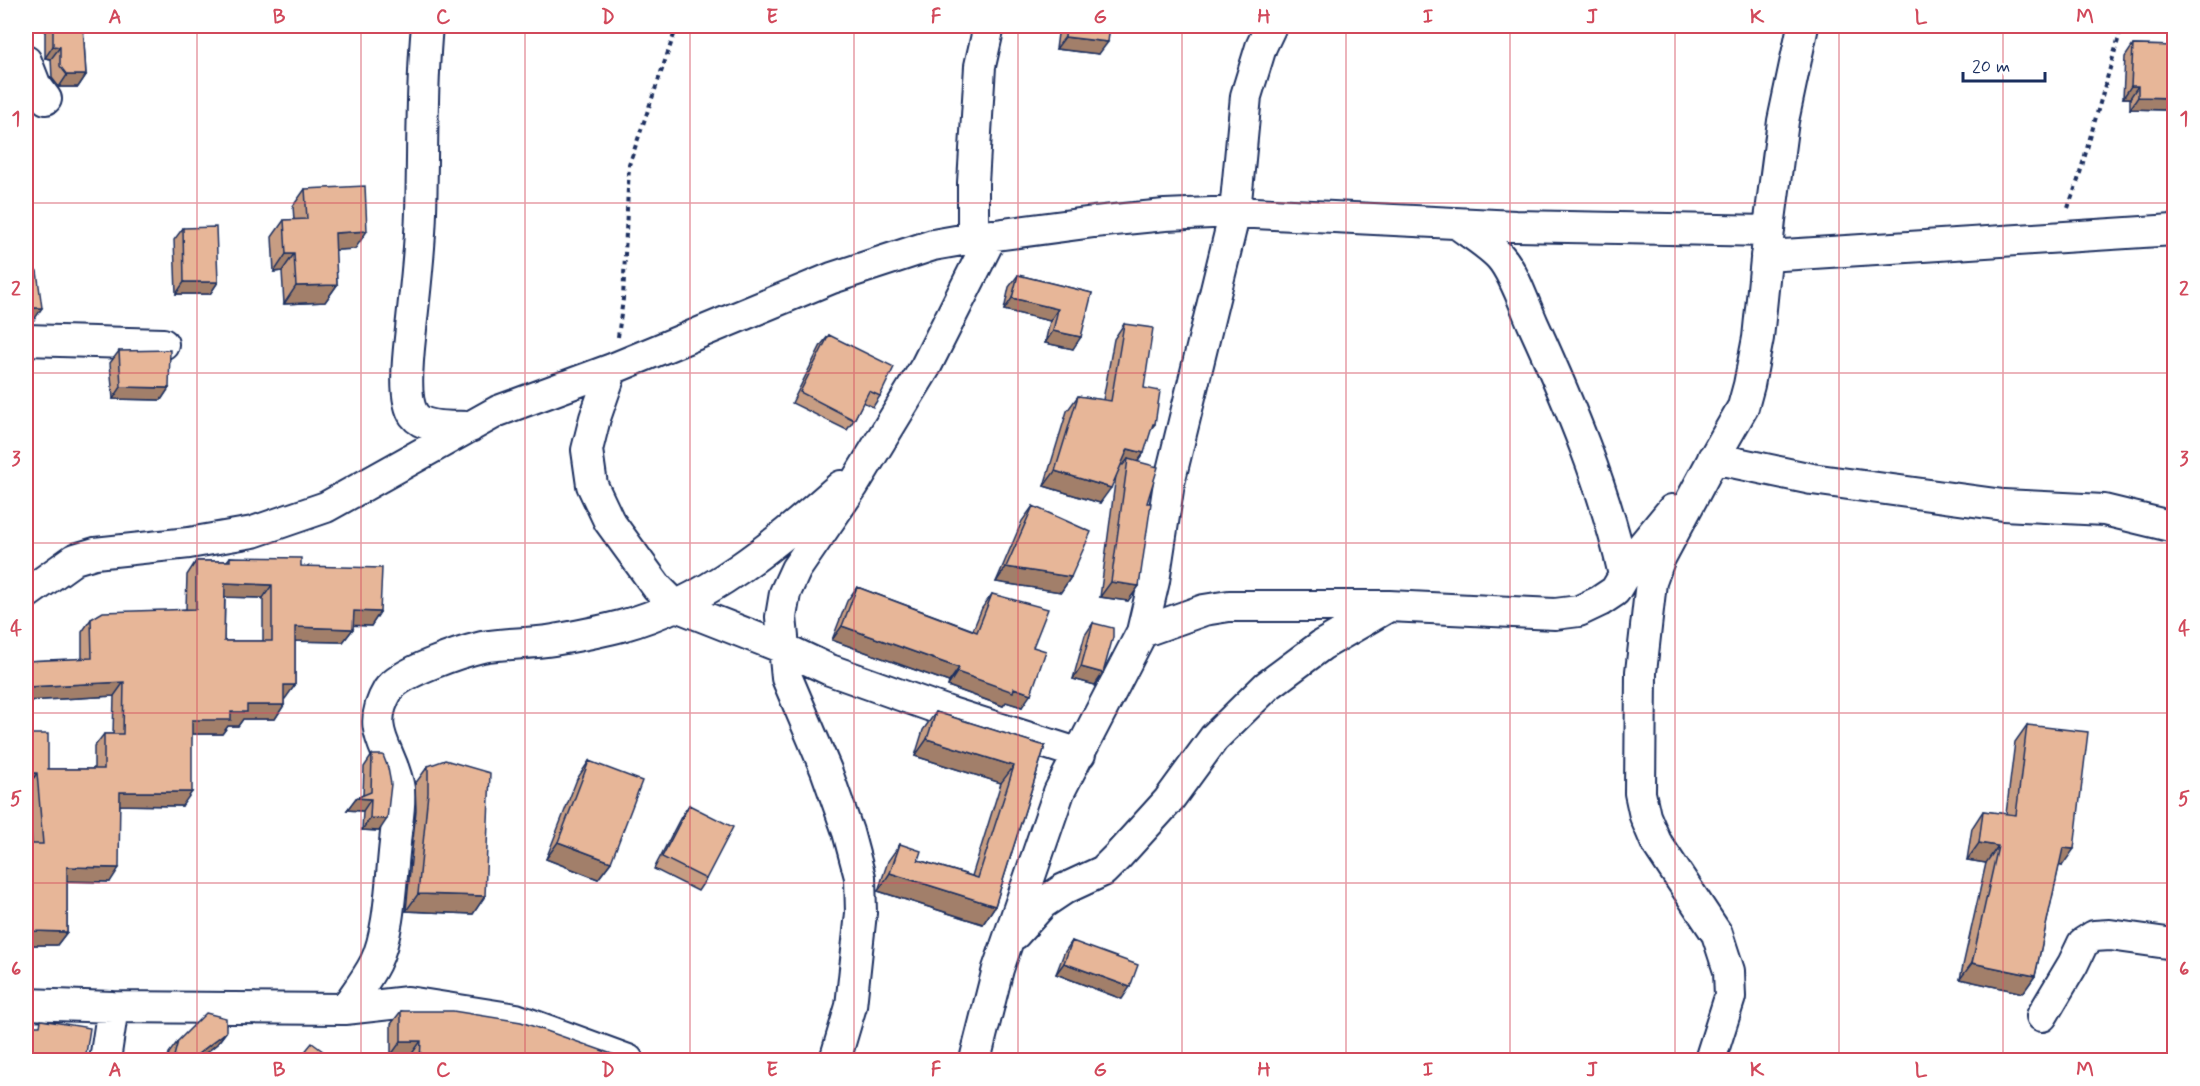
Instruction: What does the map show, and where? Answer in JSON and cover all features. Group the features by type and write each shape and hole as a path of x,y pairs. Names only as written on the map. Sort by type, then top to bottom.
{"street":[{"path":"428,26 423,67 421,213 410,338 408,403 414,415 424,423 470,427"},
{"path":"835,1060 851,1006 861,914 860,877 848,832 826,770 787,678 781,617 785,593 796,569 870,460 926,366 982,237 973,183 980,66 989,26"},
{"path":"975,1060 1006,946 1059,792 1142,632 1154,581 1169,483 1235,213 1246,96 1261,47 1271,26"},
{"path":"1710,1060 1730,997 1729,971 1717,934 1656,842 1645,816 1640,793 1641,672 1651,582 1659,561 1743,407 1749,385 1758,338 1783,121 1803,26"},
{"path":"26,61 35,84 46,99"},
{"path":"26,594 75,559 95,553 189,543 254,532 326,507 498,411 612,369 832,278 933,245 1165,215 1235,213 1768,243 2057,237 2175,230"},
{"path":"1458,224 1501,258 1516,285 1550,360 1590,460 1616,537 1624,575"},
{"path":"26,340 163,344"},
{"path":"612,369 587,450 592,485 609,521 657,587 676,606 783,648 841,674 951,713 1080,754"},
{"path":"345,1009 375,963 384,936 399,791 394,766 377,731 380,711 389,689 410,673 482,647 552,640 622,626 676,606 720,583 810,514 870,460"},
{"path":"1142,632 1204,610 1229,606 1389,606 1555,614 1579,610 1600,602 1615,591 1639,550 1712,461"},
{"path":"1712,461 1812,479 2003,505 2104,510 2175,527"},
{"path":"1006,946 1043,903 1064,889 1103,871 1168,801 1214,738 1267,686 1322,645 1389,606"},
{"path":"2042,1016 2084,943 2094,936 2109,935 2175,944"},
{"path":"26,1004 345,1009 408,1002 516,1019 628,1060"},
{"path":"105,1060 113,1007"}],"path":[{"path":"612,369 623,299 629,165 677,26"},
{"path":"2057,237 2078,180 2122,26"}],"building":[{"path":"53,26 83,26 86,75 67,75 60,66 60,47 53,46"},
{"path":"1066,26 1110,26 1108,42 1065,37"},
{"path":"2133,45 2175,46 2174,98 2138,97 2138,86 2131,86"},
{"path":"365,186 367,231 335,233 337,285 296,286 294,254 286,254 284,220 307,219 305,189"},
{"path":"216,227 218,282 184,282 183,228"},
{"path":"37,271 42,308 26,308 26,272"},
{"path":"1018,275 1092,293 1081,337 1053,331 1058,309 1012,298"},
{"path":"1124,324 1153,328 1144,388 1160,391 1155,424 1153,424 1144,453 1128,449 1111,488 1055,471 1078,396 1111,401"},
{"path":"829,335 894,367 880,396 869,391 854,420 800,392"},
{"path":"170,350 169,388 121,387 119,351"},
{"path":"1128,459 1158,467 1147,503 1151,503 1139,586 1111,582"},
{"path":"1033,506 1091,532 1071,577 1006,567"},
{"path":"230,557 301,558 301,566 382,568 380,612 354,611 353,629 295,627 295,685 284,685 284,705 247,705 247,712 231,712 231,720 192,720 192,792 120,792 119,868 67,867 67,932 33,931 33,906 26,906 26,844 43,844 37,773 26,773 26,734 48,734 48,769 104,769 104,734 123,734 124,682 26,687 26,661 92,658 91,619 103,612 196,609 196,561 230,561","holes":["225,583 272,585 272,641 224,641"]},
{"path":"857,587 977,632 992,594 1048,609 1033,647 1046,651 1031,694 1014,688 1013,692 957,672 959,668 842,626"},
{"path":"1093,623 1113,628 1113,637 1103,673 1081,667"},
{"path":"936,712 1045,746 995,906 890,873 900,844 921,851 918,860 978,878 1014,766 927,739"},
{"path":"2027,725 2088,732 2074,849 2063,848 2035,976 1972,963 1998,846 1979,843 1983,811 2016,815"},
{"path":"372,755 383,755 388,768 391,784 387,819 370,818 371,799 356,798 371,792"},
{"path":"445,760 490,773 485,896 418,894 428,793 428,766"},
{"path":"589,761 642,781 611,862 558,842"},
{"path":"689,805 733,827 706,879 662,857"},
{"path":"1072,941 1138,965 1130,987 1064,963"},
{"path":"401,1011 453,1011 521,1022 629,1060 420,1060 421,1041 401,1041"},
{"path":"206,1013 226,1018 226,1032 198,1054 196,1060 173,1060 178,1041"},
{"path":"41,1020 90,1028 85,1060 26,1060 26,1026 40,1026"},
{"path":"312,1043 335,1060 298,1060"}]}
